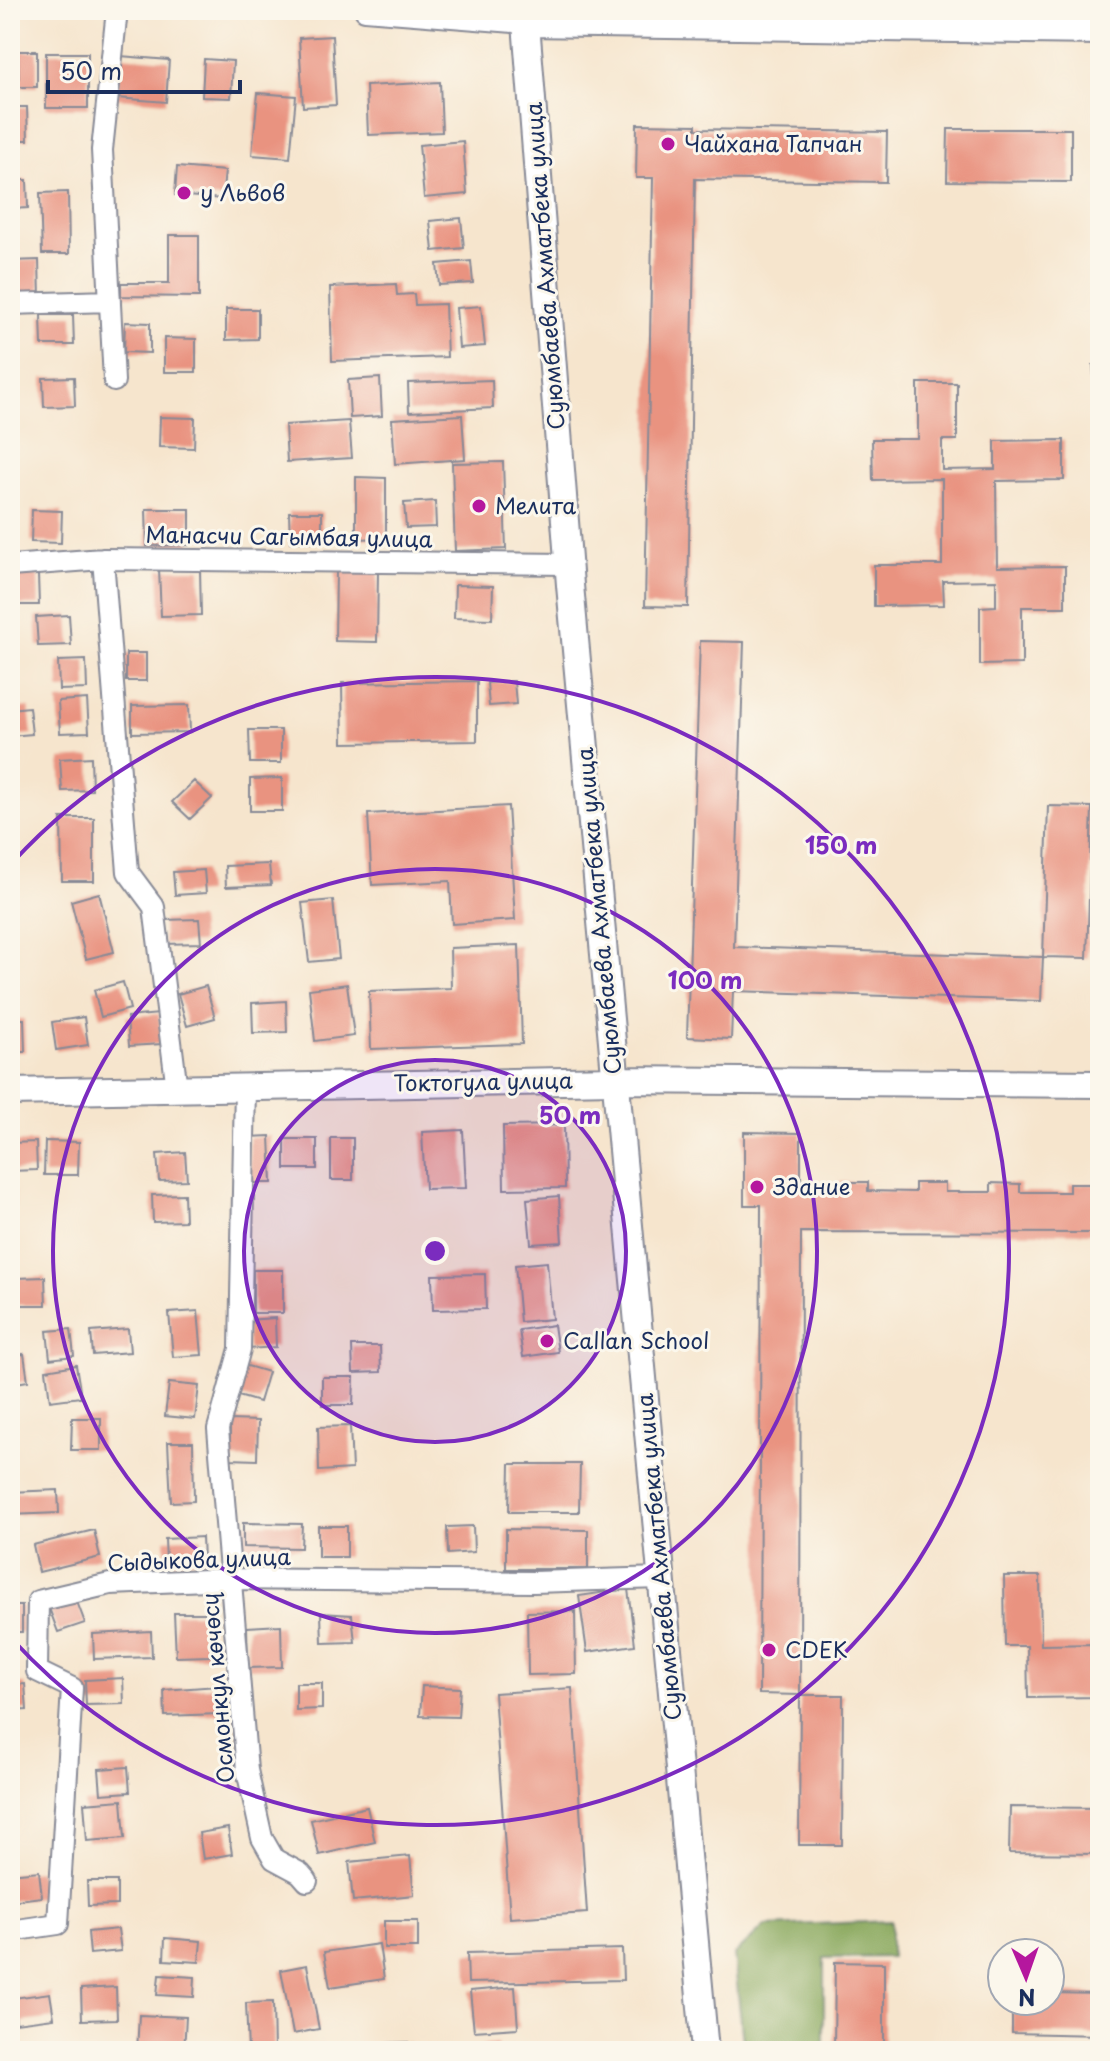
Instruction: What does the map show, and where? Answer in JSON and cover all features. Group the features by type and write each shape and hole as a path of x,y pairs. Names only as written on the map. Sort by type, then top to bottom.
{"street":[{"path":"114,381 102,150 117,10"},
{"path":"365,10 1100,31"},
{"name":"Суюмбаева Ахматбека улица","path":"525,16 568,564 705,2051"},
{"path":"10,304 110,301"},
{"path":"103,559 128,872 154,907 177,1089"},
{"name":"Манасчи Сагымбая улица","path":"10,566 103,559 568,564"},
{"name":"Токтогула улица","path":"10,1092 614,1080 1100,1084"},
{"name":"Осмонкул көчөсү","path":"245,1087 240,1349 218,1429 247,1770 262,1838 274,1859 300,1873 307,1881"},
{"name":"Сыдыкова улица","path":"10,1931 58,1924 72,1688 37,1671 38,1601 110,1584 232,1579 534,1582 661,1578"}],"green space":[{"path":"891,1921 891,1957 824,1958 824,2051 744,2051 734,1955 765,1926"}],"building":[{"path":"332,36 336,105 303,107 299,38"},
{"path":"18,51 37,51 37,87 19,87"},
{"path":"46,53 88,53 88,108 46,108"},
{"path":"120,56 169,60 166,102 117,98"},
{"path":"204,59 233,61 231,98 202,97"},
{"path":"440,82 442,132 368,135 366,86"},
{"path":"258,93 296,96 290,158 252,155"},
{"path":"10,107 27,107 28,140 10,140"},
{"path":"637,124 696,125 696,129 887,132 886,182 695,179 688,607 645,606 653,178 636,178"},
{"path":"948,129 1071,129 1071,182 947,181"},
{"path":"463,141 467,194 424,198 419,145"},
{"path":"177,167 225,171 222,199 175,195"},
{"path":"10,180 27,180 28,208 10,209"},
{"path":"68,192 69,254 42,254 40,193"},
{"path":"461,218 464,248 433,251 430,221"},
{"path":"169,235 199,235 199,297 121,296 121,283 169,283"},
{"path":"39,260 40,298 10,299 10,261"},
{"path":"471,261 473,283 439,285 437,264"},
{"path":"396,284 397,295 414,294 415,305 445,304 447,357 332,361 330,287"},
{"path":"481,306 485,346 459,348 456,308"},
{"path":"226,309 258,309 258,339 226,340"},
{"path":"41,315 73,315 74,345 42,345"},
{"path":"125,322 150,323 150,353 124,352"},
{"path":"164,338 196,339 196,372 164,372"},
{"path":"1100,364 1100,426 1098,426 1093,365"},
{"path":"74,377 75,406 44,407 43,378"},
{"path":"380,378 382,416 350,418 348,380"},
{"path":"492,380 493,408 409,412 408,383"},
{"path":"918,383 957,383 957,440 942,440 942,470 995,469 995,441 1064,440 1064,480 996,481 997,567 1065,566 1065,607 1022,607 1022,664 980,665 980,607 996,606 996,580 943,581 944,605 874,606 874,565 942,565 942,479 873,480 872,439 918,439"},
{"path":"462,415 465,459 395,464 392,419"},
{"path":"160,417 195,418 194,448 159,447"},
{"path":"349,421 352,458 287,462 285,425"},
{"name":"Мелита","path":"503,462 506,549 455,551 452,463"},
{"path":"356,477 386,478 386,538 356,539"},
{"path":"435,501 436,527 406,528 404,503"},
{"path":"146,509 190,509 190,545 147,546"},
{"path":"32,510 62,511 61,543 31,542"},
{"path":"289,512 322,512 322,542 290,542"},
{"path":"159,569 200,569 201,615 161,616"},
{"path":"336,571 378,571 377,642 335,641"},
{"path":"10,575 38,575 39,605 10,605"},
{"path":"455,585 493,586 492,619 454,618"},
{"path":"69,615 71,645 38,646 36,617"},
{"path":"700,641 744,642 734,947 1043,957 1041,1001 733,991 731,1039 687,1037"},
{"path":"126,653 146,653 146,681 126,681"},
{"path":"86,660 87,689 59,690 58,661"},
{"path":"477,681 477,741 343,743 342,683"},
{"path":"514,681 516,704 489,706 487,683"},
{"path":"87,699 89,732 60,733 58,701"},
{"path":"189,705 190,732 132,733 132,706"},
{"path":"29,707 32,734 10,736 10,709"},
{"path":"249,730 281,730 281,763 250,763"},
{"path":"91,757 92,790 62,791 60,759"},
{"path":"282,778 282,811 250,811 250,779"},
{"path":"194,781 212,798 190,819 172,802"},
{"path":"508,806 515,920 452,924 450,881 372,885 368,814"},
{"path":"1048,806 1092,807 1087,958 1043,957"},
{"path":"61,818 94,818 94,881 62,881"},
{"path":"269,864 271,885 226,887 225,866"},
{"path":"204,870 206,893 175,895 173,872"},
{"path":"99,893 114,952 86,959 71,901"},
{"path":"333,900 339,959 309,962 302,903"},
{"path":"199,919 201,943 164,944 163,920"},
{"path":"519,945 522,1044 371,1049 369,991 451,988 450,948"},
{"path":"123,982 130,1009 101,1017 94,990"},
{"path":"347,984 354,1036 315,1041 309,989"},
{"path":"206,986 215,1018 187,1026 178,994"},
{"path":"286,1001 287,1032 253,1033 252,1003"},
{"path":"159,1014 162,1044 129,1046 127,1017"},
{"path":"84,1017 88,1045 56,1050 52,1022"},
{"path":"10,1019 24,1019 25,1052 10,1052"},
{"path":"564,1125 565,1188 504,1189 503,1126"},
{"path":"463,1130 466,1188 425,1189 422,1132"},
{"path":"744,1132 801,1133 801,1191 841,1192 840,1182 868,1182 868,1191 915,1192 915,1183 945,1183 945,1192 991,1192 991,1183 1020,1184 1020,1192 1069,1192 1069,1184 1097,1184 1097,1192 1100,1192 1100,1233 801,1232 800,1695 759,1694 761,1205 744,1205"},
{"path":"270,1136 272,1183 251,1183 249,1137"},
{"path":"331,1138 353,1138 353,1180 331,1180"},
{"path":"285,1139 317,1139 317,1169 285,1169"},
{"path":"45,1141 79,1142 78,1175 44,1175"},
{"path":"36,1142 37,1170 10,1171 10,1143"},
{"path":"185,1152 187,1180 159,1181 157,1154"},
{"path":"10,1190 15,1190 15,1222 10,1222"},
{"path":"184,1194 185,1221 153,1222 152,1195"},
{"path":"559,1196 562,1242 531,1244 527,1199"},
{"path":"547,1262 552,1319 520,1322 515,1265"},
{"path":"253,1270 283,1270 283,1313 253,1313"},
{"path":"485,1274 486,1309 433,1310 432,1275"},
{"path":"45,1277 46,1305 16,1305 16,1278"},
{"path":"198,1311 202,1355 173,1357 169,1313"},
{"path":"275,1318 276,1347 248,1349 246,1320"},
{"path":"554,1325 558,1352 523,1357 519,1330"},
{"path":"71,1329 74,1356 50,1359 47,1331"},
{"path":"128,1329 130,1352 93,1355 91,1332"},
{"path":"352,1346 380,1346 381,1372 353,1373"},
{"path":"24,1354 28,1381 10,1384 10,1356"},
{"path":"76,1365 81,1397 50,1401 46,1370"},
{"path":"244,1365 268,1372 259,1402 235,1395"},
{"path":"322,1377 354,1377 353,1405 322,1405"},
{"path":"169,1383 199,1386 195,1419 165,1416"},
{"path":"72,1418 101,1418 101,1450 71,1450"},
{"path":"230,1420 258,1421 257,1460 230,1459"},
{"path":"350,1426 352,1469 319,1471 318,1427"},
{"path":"168,1442 193,1442 194,1501 171,1502"},
{"path":"510,1464 580,1464 579,1512 509,1512"},
{"path":"58,1490 59,1513 10,1515 10,1492"},
{"path":"243,1523 302,1524 301,1548 243,1547"},
{"path":"318,1526 347,1526 347,1557 318,1557"},
{"path":"473,1526 474,1552 448,1554 447,1527"},
{"path":"506,1529 588,1530 588,1569 506,1569"},
{"path":"94,1530 100,1557 39,1572 33,1545"},
{"path":"202,1537 203,1560 166,1562 165,1539"},
{"path":"1004,1576 1040,1576 1041,1645 1100,1644 1100,1697 1028,1698 1027,1646 1005,1646"},
{"path":"628,1589 635,1645 587,1652 579,1596"},
{"path":"76,1599 85,1623 58,1632 49,1608"},
{"path":"10,1606 22,1606 22,1632 10,1632"},
{"path":"575,1611 576,1674 528,1675 527,1612"},
{"path":"174,1613 210,1613 211,1656 176,1657"},
{"path":"321,1613 352,1615 355,1642 322,1643"},
{"path":"281,1625 282,1667 248,1668 247,1627"},
{"path":"151,1631 152,1657 94,1659 93,1634"},
{"path":"123,1678 124,1704 86,1705 85,1680"},
{"path":"296,1683 322,1683 322,1709 296,1710"},
{"path":"25,1684 27,1710 10,1711 10,1685"},
{"path":"217,1686 219,1714 165,1716 164,1690"},
{"path":"422,1686 460,1688 458,1717 420,1716"},
{"path":"572,1688 587,1913 510,1918 494,1693"},
{"path":"800,1695 843,1695 842,1845 799,1845"},
{"path":"128,1767 130,1792 101,1794 99,1769"},
{"path":"122,1800 125,1838 87,1841 84,1803"},
{"path":"367,1807 375,1842 319,1855 311,1820"},
{"path":"1010,1807 1100,1808 1100,1854 1009,1853"},
{"path":"228,1828 232,1854 203,1859 199,1833"},
{"path":"410,1856 414,1895 353,1901 349,1862"},
{"path":"39,1871 42,1897 10,1901 10,1874"},
{"path":"87,1881 117,1881 117,1905 88,1906"},
{"path":"384,1921 418,1921 418,1948 384,1948"},
{"path":"118,1929 121,1951 90,1954 88,1932"},
{"path":"165,1938 201,1941 199,1962 164,1960"},
{"path":"379,1944 384,1979 330,1987 324,1952"},
{"path":"622,1949 623,1980 468,1983 467,1953"},
{"path":"835,1962 884,1963 884,2051 834,2051"},
{"path":"307,1965 319,2029 293,2034 281,1970"},
{"path":"159,1975 195,1977 194,1997 157,1995"},
{"path":"116,1987 117,2019 82,2020 81,1989"},
{"path":"515,1987 518,2028 474,2031 470,1991"},
{"path":"50,1993 54,2018 16,2023 13,1998"},
{"path":"1066,1993 1100,1994 1100,2035 1012,2033 1012,2017 1066,2017"},
{"path":"273,2002 274,2051 248,2051 246,2003"},
{"path":"139,2015 186,2017 184,2051 137,2051"},
{"path":"408,2042 408,2051 386,2051 385,2043"},
{"path":"497,2044 498,2051 462,2051 462,2049"},
{"path":"307,2045 324,2045 324,2051 307,2051"}],"place":[{"name":"Чайхана Тапчан","path":"668,144"},
{"name":"у Львов","path":"184,193"},
{"name":"Мелита","path":"479,506"},
{"name":"Здание","path":"757,1187"},
{"name":"Callan School","path":"547,1341"},
{"name":"CDEK","path":"769,1650"}]}
